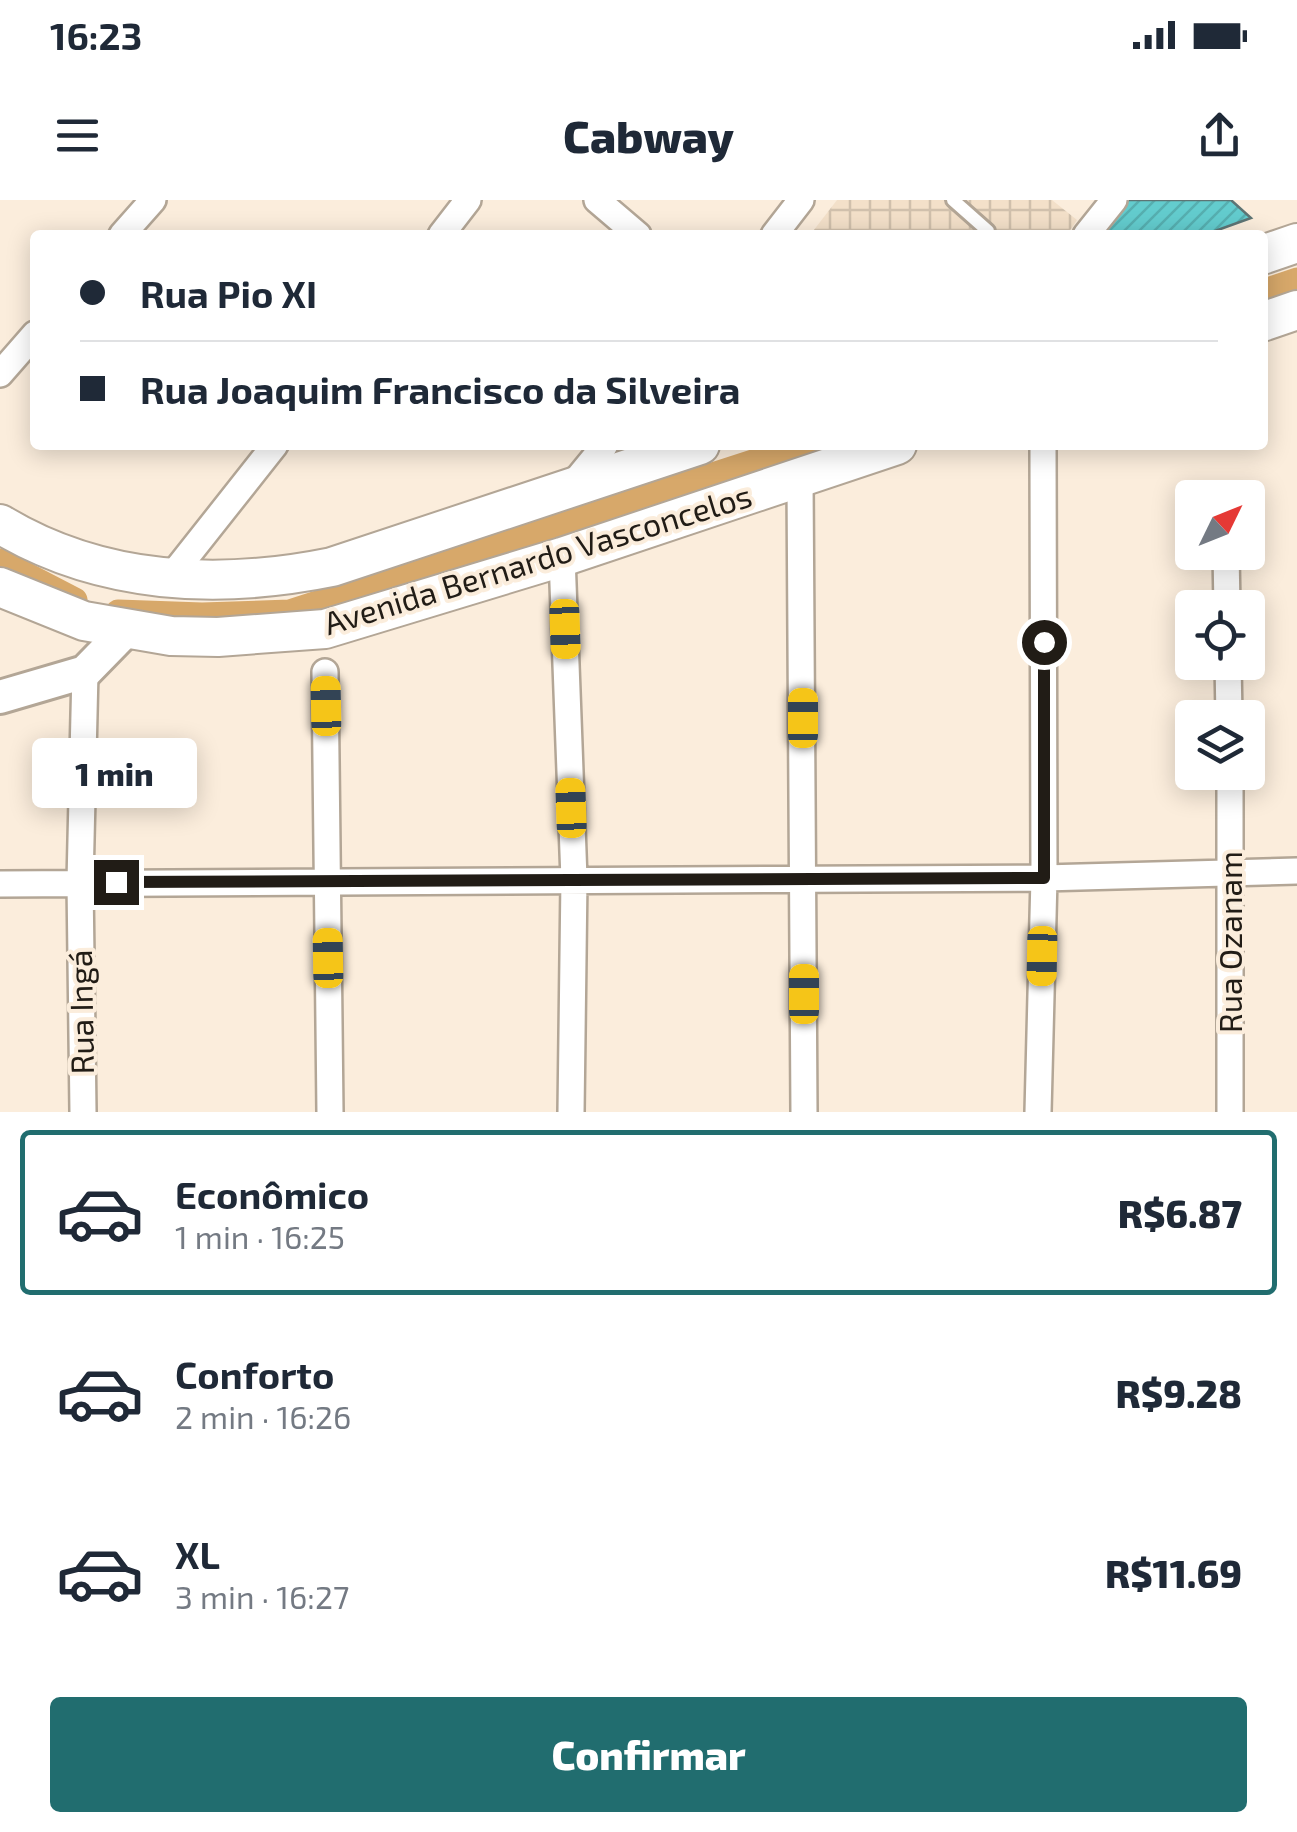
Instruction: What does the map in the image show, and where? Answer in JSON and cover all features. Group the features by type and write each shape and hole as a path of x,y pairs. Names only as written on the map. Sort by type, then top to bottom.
{"main road":[{"path":"1268,253 1297,243"},
{"path":"1268,320 1297,310"},
{"name":"Avenida Bernardo Vasconcelos","path":"0,524 88,564 169,578 249,580 332,567 685,450"},
{"name":"Avenida Bernardo Vasconcelos","path":"0,588 53,611 128,630 171,636 218,637 326,628 562,557 883,450"}],"street":[{"path":"126,230 153,200"},
{"path":"445,230 468,200"},
{"path":"597,200 632,230"},
{"path":"778,230 801,200"},
{"path":"1090,230 1114,200"},
{"path":"0,374 30,340"},
{"path":"169,578 270,450"},
{"path":"570,488 601,450"},
{"path":"1038,1112 1044,878 1043,450"},
{"path":"800,479 804,1112"},
{"path":"562,557 574,879 572,1112"},
{"path":"0,697 85,672 128,630"},
{"name":"Rua Ingá","path":"84,1112 80,882 85,672"},
{"path":"325,672 330,1112"},
{"name":"Rua Ozanam","path":"1230,790 1230,1112"},
{"path":"0,884 1044,878 1297,871"}],"lane":[{"path":"953,200 987,230"}],"shaded area":[{"path":"837,200 1052,200 1077,220 1070,230 814,230"}],"building":[{"path":"1128,200 1231,200 1251,218 1218,230 1107,230"}],"waterway":[{"path":"1268,290 1297,280"},
{"path":"118,612 290,612 790,450"},
{"path":"0,561 75,600"}],"route":[{"path":"116,882 1044,878 1044,642"}]}
